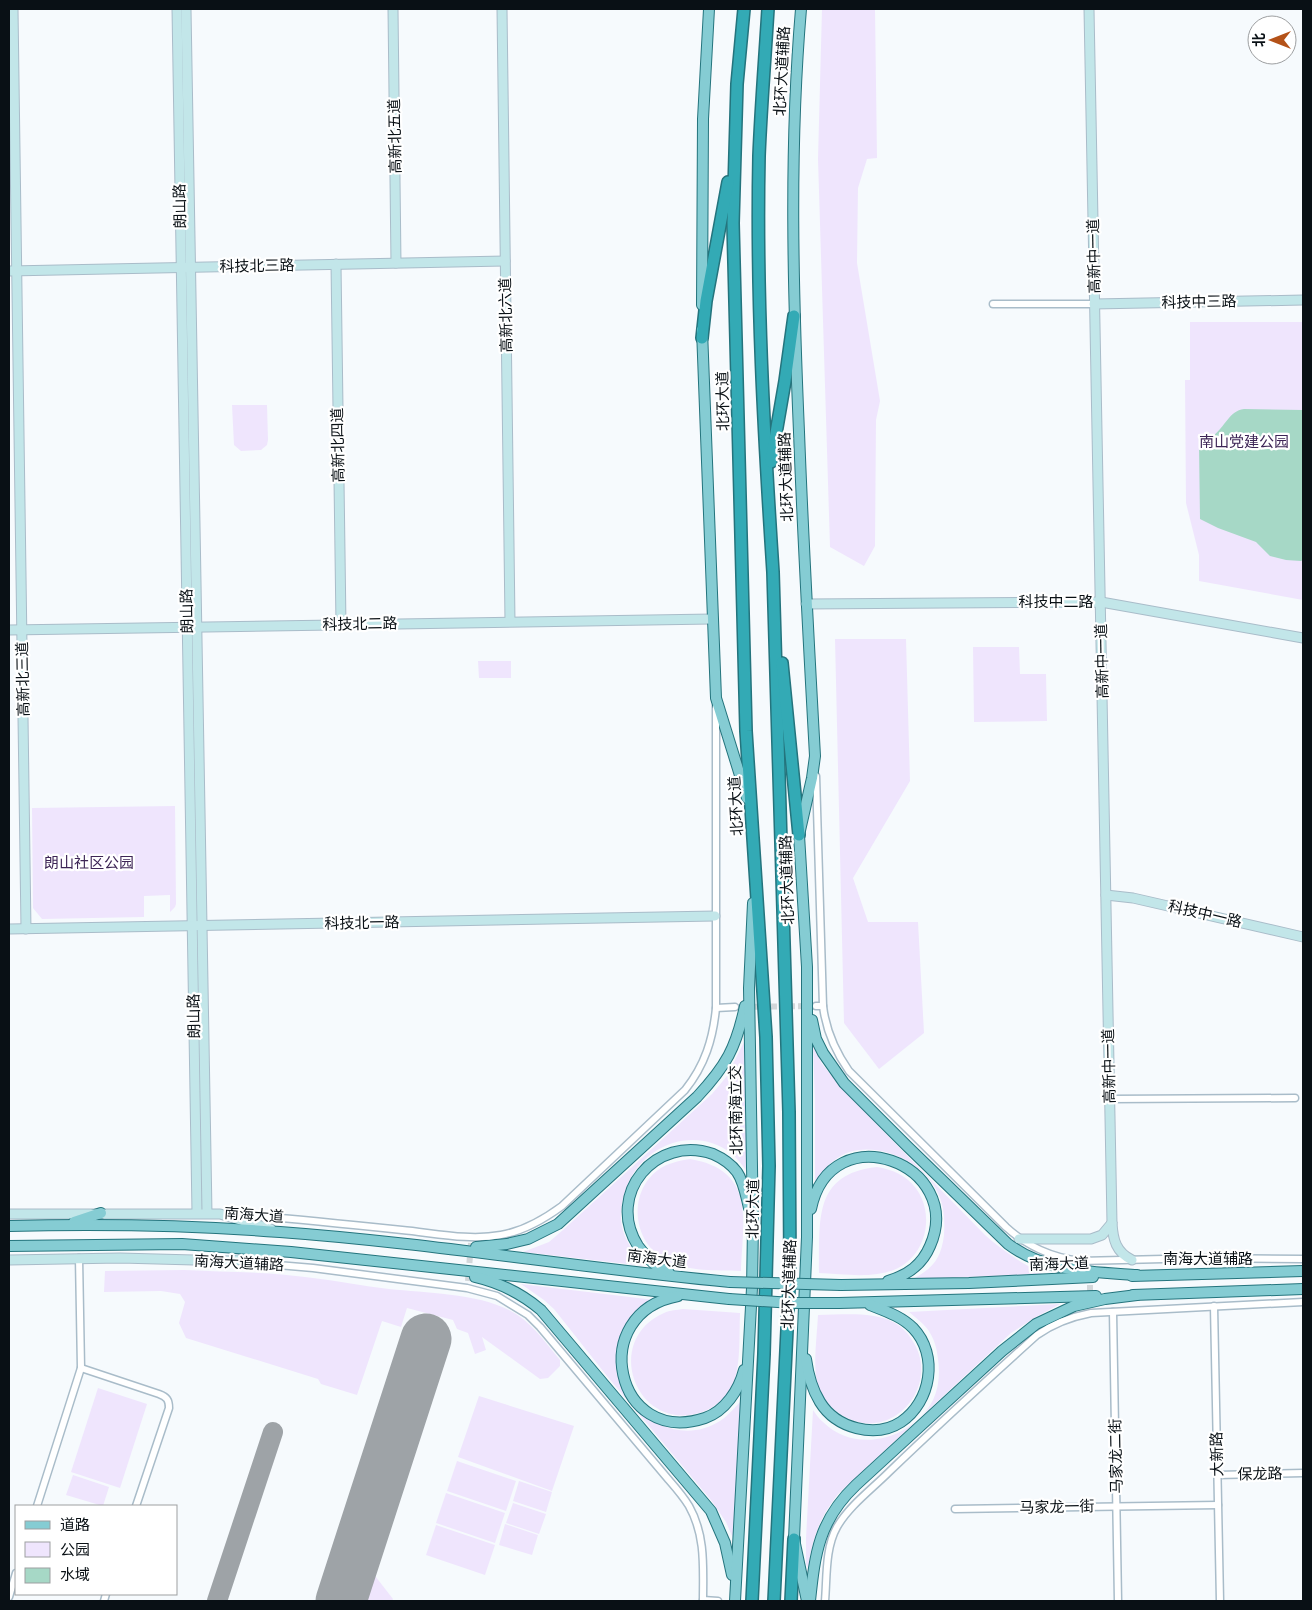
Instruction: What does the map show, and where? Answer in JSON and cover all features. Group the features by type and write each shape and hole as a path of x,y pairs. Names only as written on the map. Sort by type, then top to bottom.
{"highway":[{"name":"北环大道","path":"744,9 735,141 733,223 746,731 766,1036 769,1166 764,1354 752,1601"},
{"path":"768,9 759,156 759,250 768,494 773,572 789,1112 790,1267 774,1601"},
{"path":"702,338 706,301 735,141"},
{"path":"768,494 794,316"},
{"path":"773,572 799,835"},
{"path":"791,1601 794,1539"}],"main road":[{"path":"709,9 703,120 701,210 702,338 716,698 752,813"},
{"name":"北环大道辅路","path":"801,9 794,114 794,316 806,604 815,756 799,835 806,967 807,1237 794,1539 808,1601"},
{"path":"422,1246 477,1247 507,1244 528,1239 558,1224 697,1097 714,1079 723,1067 737,1039 749,988 755,879"},
{"path":"806,967 814,1032 832,1068 844,1083 900,1139 1000,1236 1018,1251 1040,1262 1075,1270 1137,1276"},
{"name":"北环南海立交","path":"749,988 753,1226 749,1352"},
{"path":"680,1277 666,1272 643,1253 634,1240 629,1226 627,1212 629,1196 634,1184 654,1162 667,1154 680,1151 694,1150 718,1156 730,1164 738,1173 743,1183 753,1226"},
{"path":"807,1237 809,1217 815,1192 821,1182 836,1166 856,1157 878,1156 888,1158 909,1169 932,1196 936,1218 932,1243 924,1258 913,1270 898,1278 874,1284"},
{"path":"66,1225 101,1213"},
{"name":"南海大道","path":"9,1226 177,1226 283,1232 422,1246 730,1282 841,1284 969,1283 1303,1271"},
{"path":"9,1246 182,1244 291,1252 688,1295 793,1303 864,1303 1138,1295 1303,1288"},
{"path":"430,1267 481,1278 499,1284 517,1292 541,1310 711,1511 725,1542 735,1596"},
{"path":"688,1295 656,1303 641,1313 632,1324 625,1338 622,1353 627,1387 636,1402 648,1414 660,1421 678,1424 710,1417 725,1406 735,1393 742,1378 749,1352"},
{"path":"808,1601 816,1553 822,1534 836,1506 856,1485 1002,1351 1036,1324 1074,1306 1097,1300 1138,1295"},
{"path":"802,1331 810,1381 821,1404 840,1421 853,1427 872,1430 890,1428 905,1419 918,1404 928,1382 930,1370 928,1359 920,1336 904,1320 864,1303"},
{"path":"735,1596 749,1352"}],"street":[{"name":"高新北三道","path":"13,9 13,271 22,630 26,929"},
{"name":"朗山路","path":"177,9 186,267"},
{"name":"朗山路","path":"186,9 186,267 202,1213"},
{"name":"高新北五道","path":"393,9 396,263"},
{"name":"高新北六道","path":"502,9 510,621"},
{"name":"高新中一道","path":"1089,9 1112,1223 1113,1238 1117,1249 1132,1260"},
{"name":"科技北三路","path":"13,271 505,261"},
{"name":"高新北四道","path":"336,264 340,625"},
{"name":"科技中三路","path":"1094,304 1303,300"},
{"path":"993,304 1094,304"},
{"name":"科技中二路","path":"806,604 1101,602 1303,638"},
{"name":"科技北二路","path":"9,630 712,619"},
{"path":"9,1214 220,1214 322,1222 472,1240 522,1230 541,1221 562,1206 685,1090 695,1077 710,1046 716,1008 716,698"},
{"name":"南海大道辅路","path":"815,756 823,1006 827,1031 849,1071 1019,1239 1038,1250 1069,1260 1090,1264 1113,1260 1303,1259"},
{"name":"科技中一路","path":"1106,895 1132,898 1303,937"},
{"name":"科技北一路","path":"9,929 715,916"},
{"path":"816,1006 823,1006"},
{"path":"716,1008 735,1008"},
{"path":"1110,1099 1295,1098"},
{"path":"220,1214 283,1232"},
{"path":"1019,1239 1091,1239 1102,1235 1112,1223"},
{"path":"231,1262 291,1252"},
{"path":"37,1505 81,1368 79,1258"},
{"name":"南海大道辅路","path":"9,1260 79,1258 231,1262 313,1268 467,1284 498,1296 528,1315 683,1497 694,1516 700,1537 703,1557 703,1601"},
{"path":"825,1601 828,1554 831,1541 837,1527 848,1512 903,1458 1037,1335 1056,1323 1091,1310 1113,1312 1303,1302"},
{"name":"大新路","path":"1214,1306 1220,1601"},
{"name":"马家龙二街","path":"1113,1312 1118,1601"},
{"path":"81,1368 159,1394 166,1397 169,1402 169,1408 136,1505"},
{"name":"保龙路","path":"1218,1475 1303,1473"},
{"name":"马家龙一街","path":"955,1509 1218,1505"},
{"path":"9,1596 15,1576"},
{"path":"703,1601 718,1601"}],"green space":[{"path":"822,9 875,9 877,158 867,159 858,188 857,263 880,401 876,420 875,546 864,566 830,547 818,159"},
{"name":"南山党建公园","path":"1190,322 1303,322 1303,600 1199,581 1199,555 1186,503 1185,380 1190,380"},
{"path":"232,405 267,405 268,440 267,445 261,450 241,451 234,445"},
{"path":"835,639 906,639 910,781 853,878 868,922 918,922 924,1033 879,1069 844,1023"},
{"path":"973,647 1019,647 1020,674 1046,674 1047,721 974,722"},
{"path":"478,661 511,661 511,678 479,678"},
{"name":"朗山社区公园","path":"175,806 176,904 170,912 170,895 144,896 144,917 42,919 33,908 32,808"},
{"path":"746,1038 748,1173 731,1153 717,1145 701,1141 686,1140 671,1144 657,1150 645,1160 627,1186 622,1201 621,1217 627,1241 645,1266 523,1252 549,1242 712,1094 727,1076"},
{"path":"813,1045 822,1064 845,1092 985,1235 1012,1256 1043,1274 913,1279 931,1267 938,1257 943,1243 944,1212 937,1191 929,1179 906,1160 892,1154 877,1150 849,1152 833,1161 815,1182"},
{"path":"690,1159 711,1165 726,1174 736,1186 741,1200 743,1216 741,1271 703,1270 684,1267 666,1260 646,1242 638,1217 638,1204 642,1191 648,1180 658,1170"},
{"path":"877,1167 893,1171 905,1177 917,1190 923,1202 926,1228 916,1252 907,1262 896,1269 878,1274 819,1273 821,1219 824,1204 830,1190 841,1179 856,1171"},
{"path":"184,1270 297,1276 481,1300 509,1310 524,1320 537,1332 560,1360 560,1366 548,1378 540,1379 482,1337 486,1350 475,1354 468,1333 457,1329 453,1320 407,1308 401,1327 382,1321 357,1395 321,1384 318,1379 186,1338 179,1323 185,1302 180,1294 161,1291 104,1292 105,1271"},
{"path":"521,1284 655,1300 639,1310 627,1324 617,1346 617,1368 624,1389 637,1408 655,1422 676,1429 698,1430 720,1421 742,1400 735,1543 726,1522 711,1500 607,1376 554,1309"},
{"path":"1060,1304 1011,1333 839,1493 826,1511 818,1528 808,1568 806,1564 806,1538 813,1410 822,1421 836,1432 851,1438 867,1440 883,1438 898,1433 912,1425 933,1400 937,1390 939,1369 936,1346 933,1339 926,1327 909,1312"},
{"path":"683,1309 740,1313 738,1365 732,1387 722,1400 709,1409 681,1415 661,1411 646,1399 635,1382 631,1363 634,1344 645,1326 664,1313"},
{"path":"856,1314 875,1316 893,1322 904,1330 912,1340 920,1357 921,1374 917,1391 908,1405 896,1416 880,1422 863,1423 845,1417 831,1407 824,1399 817,1383 816,1375 815,1358 818,1315"},
{"path":"98,1388 147,1404 120,1488 71,1472"},
{"path":"479,1396 574,1426 552,1491 458,1457"},
{"path":"457,1461 516,1481 506,1511 447,1491"},
{"path":"73,1475 109,1487 103,1505 66,1495"},
{"path":"519,1481 552,1492 546,1512 513,1501"},
{"path":"446,1493 505,1513 495,1543 436,1523"},
{"path":"513,1503 546,1514 539,1534 506,1523"},
{"path":"505,1524 538,1535 532,1555 499,1545"},
{"path":"436,1525 495,1545 485,1575 426,1555"},
{"path":"365,1563 393,1599 392,1601 353,1601"}],"water":[{"path":"1244,409 1303,410 1303,560 1301,561 1270,556 1256,542 1200,519 1199,444 1213,436 1231,416"}],"taxiway":[{"path":"217,1601 273,1432"}],"runway":[{"path":"341,1601 426,1339"}],"tunnel":[{"path":"735,1007 809,1006"},
{"path":"468,1281 471,1243"},
{"path":"1090,1267 1090,1298"}]}
